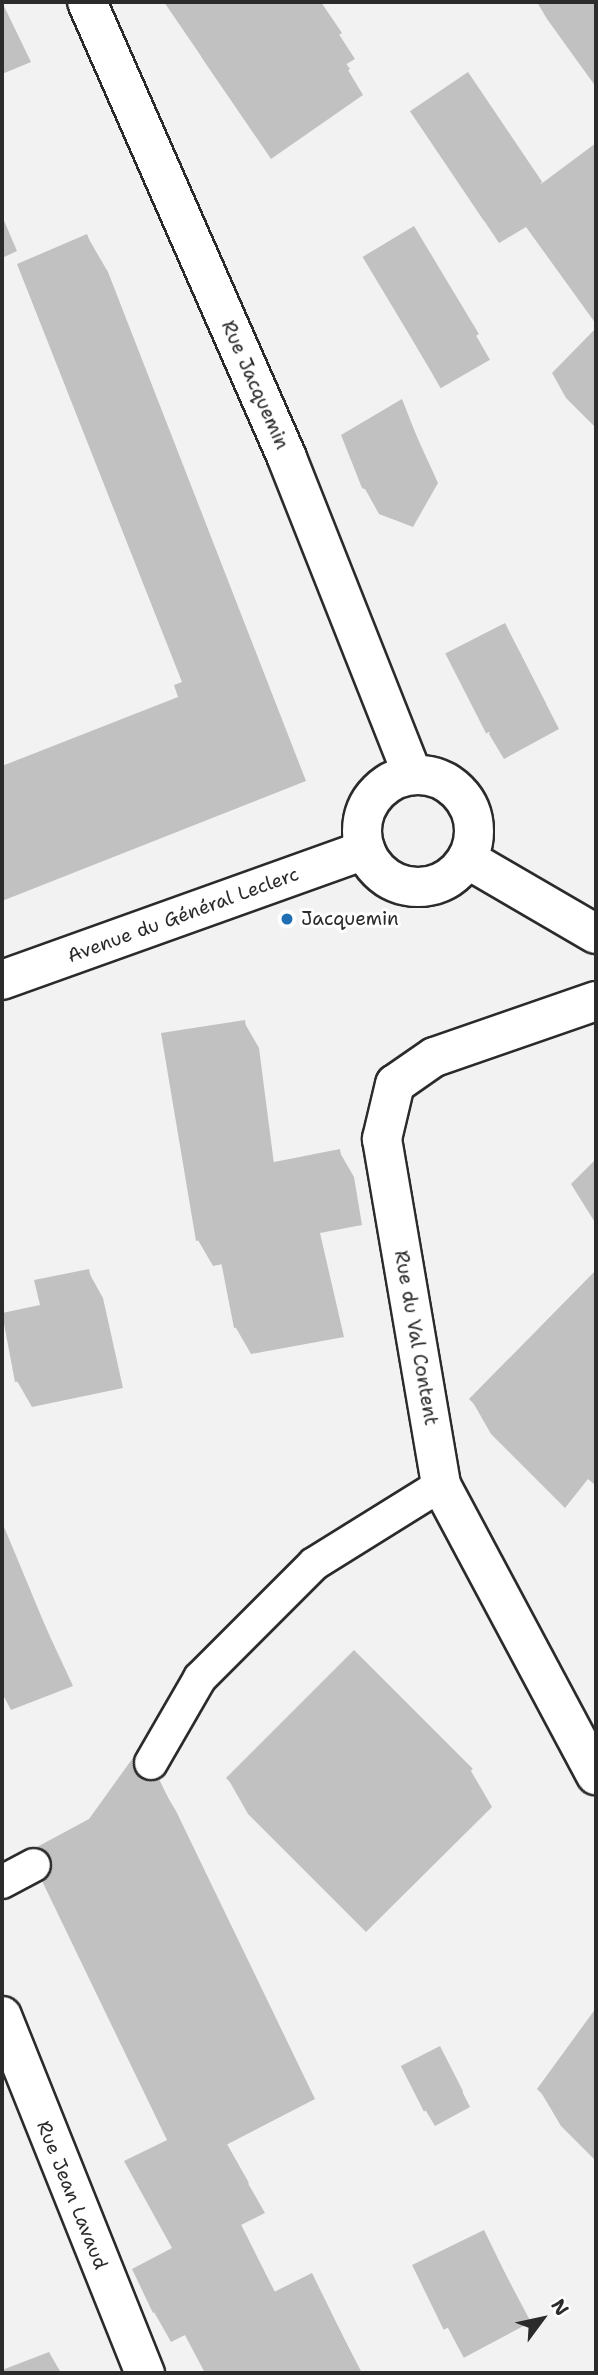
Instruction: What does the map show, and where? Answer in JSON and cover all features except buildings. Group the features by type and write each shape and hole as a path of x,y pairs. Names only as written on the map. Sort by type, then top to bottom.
{"street":[{"name":"Rue Jacquemin","path":"87,2 286,458 412,774"},
{"path":"412,774 432,775 451,784 465,800 474,840 467,859 453,875 434,885 413,887 393,881 376,869 365,850 362,825 370,801 388,782 412,774"},
{"name":"Avenue du Général Leclerc","path":"2,980 365,850"},
{"path":"467,859 596,934"},
{"name":"Rue du Val Content","path":"596,1001 434,1057 395,1084 382,1139 441,1485 596,1775"},
{"name":"Rue Jean Lavaud","path":"2,2017 145,2373"}],"lane":[{"path":"151,1763 200,1678 314,1564 441,1485"},
{"path":"2,1882 34,1865"}],"place":[{"name":"Jacquemin","path":"287,919"}]}
